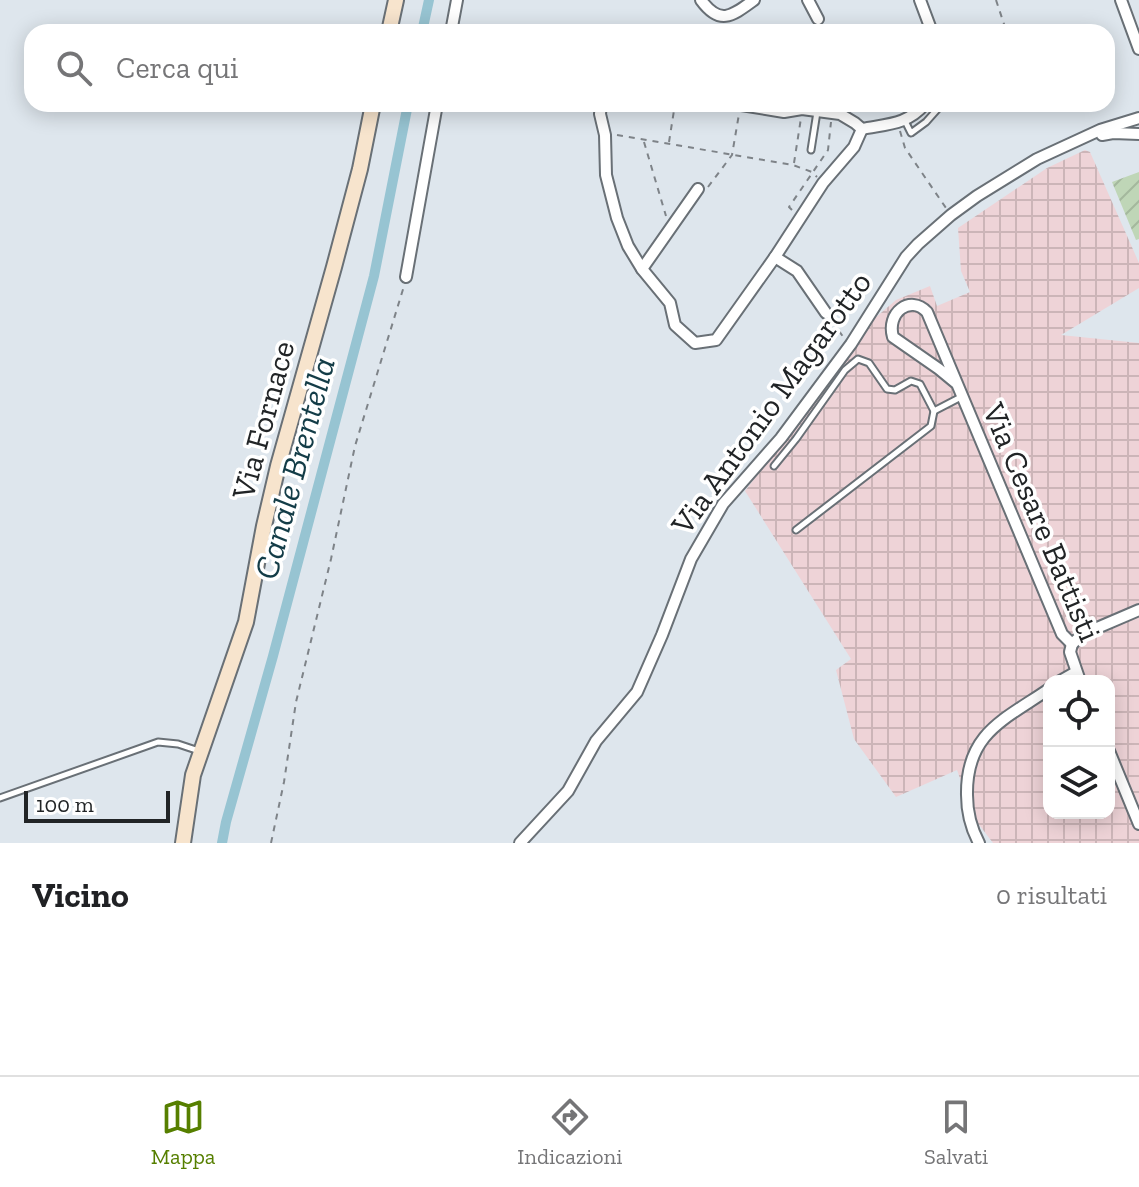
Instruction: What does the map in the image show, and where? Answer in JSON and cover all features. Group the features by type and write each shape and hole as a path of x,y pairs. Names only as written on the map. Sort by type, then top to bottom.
{"street":[{"path":"391,24 396,0"},
{"path":"452,24 457,0"},
{"path":"701,0 708,10 725,17 735,14 754,0"},
{"path":"808,0 818,19"},
{"path":"920,0 929,24"},
{"path":"1121,0 1139,49"},
{"name":"Via Fornace","path":"183,843 187,805 200,752 246,622 278,466 360,169 371,112"},
{"path":"406,277 436,112"},
{"path":"600,112 605,135 606,175 628,246 670,303 675,325 695,343 716,340 823,183 854,147 862,129"},
{"path":"824,112 848,118 862,129 902,124 916,112"},
{"name":"Via Antonio Magarotto","path":"520,843 568,791 596,741 637,692 691,559 723,504 781,438 851,344 906,257 951,215 1037,159 1100,130 1139,118"},
{"name":"Via Antonio Magarotto","path":"1084,138 1113,133 1139,134"},
{"path":"642,269 698,189"},
{"path":"775,257 797,271 826,313"},
{"name":"Via Cesare Battisti","path":"956,383 893,337 891,324 901,308 916,305 927,312 1062,634 1072,644 1070,652 1077,675"},
{"path":"1072,644 1083,634 1139,610"},
{"path":"979,843 970,822 967,802 970,762 977,745 992,729 1043,693"},
{"path":"1115,766 1139,824"}],"lane":[{"path":"811,150 817,112"},
{"path":"902,124 911,133 935,112"},
{"path":"774,466 845,370 858,359 869,363 887,389 895,390 911,381 920,384 934,411 931,426 796,530"},
{"path":"934,411 962,397"},
{"path":"0,798 158,742 178,744 200,752"}],"path":[{"path":"996,0 1004,24"},
{"path":"715,24 719,16"},
{"path":"668,144 674,112"},
{"path":"698,189 701,184 707,189 732,155 737,112"},
{"path":"793,165 802,112"},
{"path":"802,216 789,207 828,150 832,113"},
{"path":"902,124 905,148 951,215"},
{"path":"605,135 793,165 812,172 823,183"},
{"path":"644,140 670,228"},
{"path":"271,843 296,702 355,446 406,277"},
{"path":"826,313 851,344"}],"shaded area":[{"path":"1085,150 1090,152 1139,263 1139,288 1061,335 1139,343 1139,843 993,843 974,818 957,770 896,797 854,739 836,670 851,659 745,491 875,318 896,300 930,286 937,306 970,292 961,271 958,228 1047,168"}],"green space":[{"path":"1139,172 1139,239 1136,240 1112,182"}],"waterway":[{"name":"Canale Brentella","path":"424,24 429,0"},
{"name":"Canale Brentella","path":"222,843 374,276 406,112"}]}
